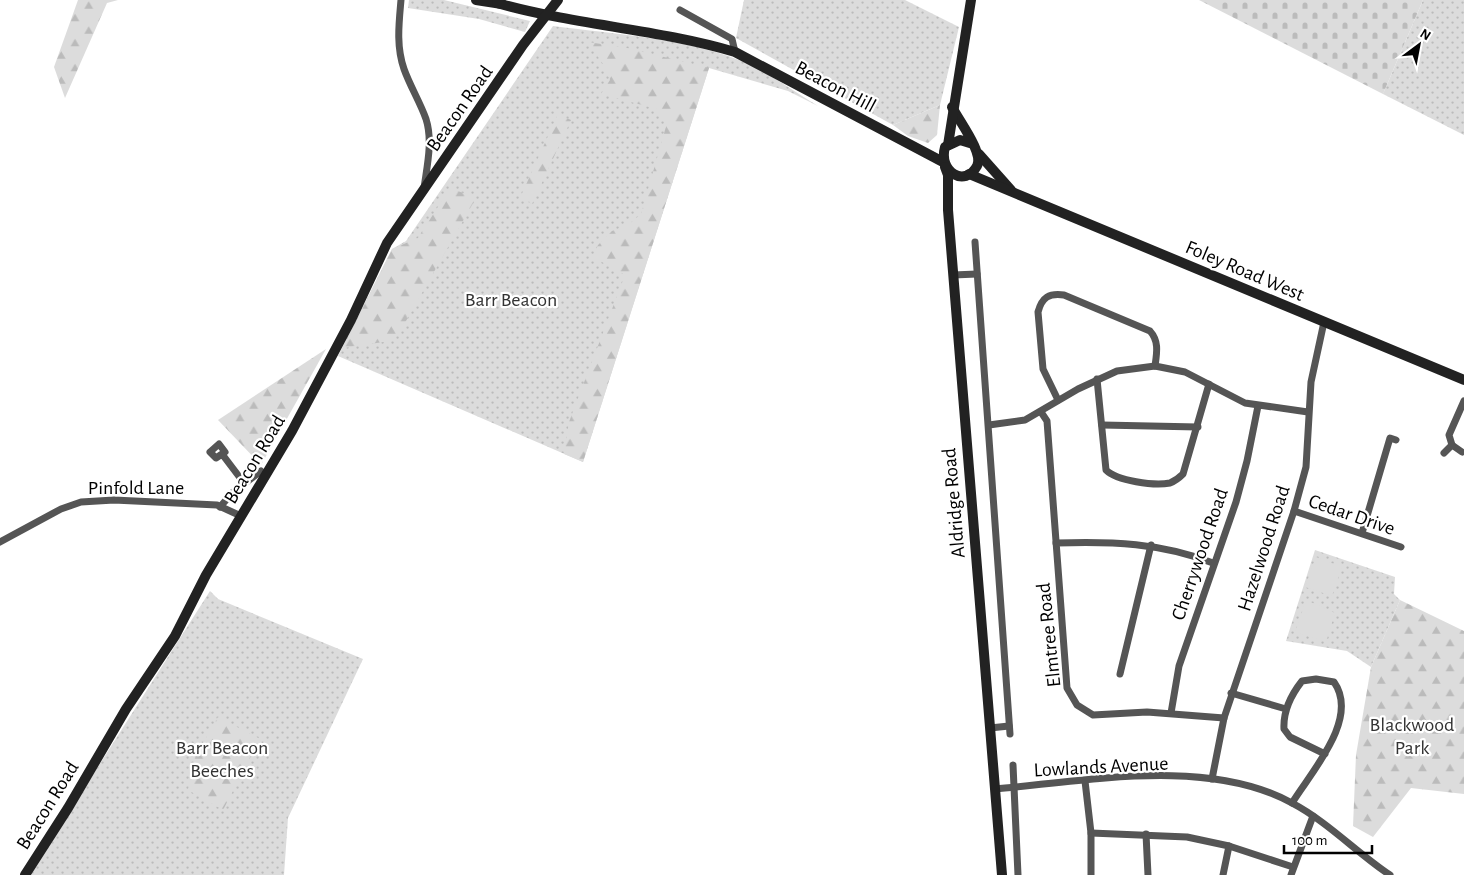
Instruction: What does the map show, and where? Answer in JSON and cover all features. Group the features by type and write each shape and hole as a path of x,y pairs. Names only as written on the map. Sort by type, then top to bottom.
{"main road":[{"name":"Beacon Hill","path":"476,0 705,43 736,52 920,150 944,165"},
{"path":"550,13 558,0"},
{"path":"550,13 566,0"},
{"path":"966,175 951,173 944,165 971,0"},
{"name":"Beacon Road","path":"25,875 68,808 126,709 175,636 206,575 292,431 351,320 387,243 514,61 550,13"},
{"path":"949,193 966,175 976,168 979,154 952,107"},
{"path":"920,150 946,146 960,140 973,144"},
{"name":"Foley Road West","path":"979,154 1013,193"},
{"name":"Aldridge Road","path":"944,165 949,193 948,210 953,275 1002,875"},
{"name":"Foley Road West","path":"966,175 1464,380"}],"street":[{"path":"401,0 398,30 399,49 404,68 426,120 429,156 424,188"},
{"name":"Beacon Hill","path":"680,10 732,39 736,52"},
{"name":"Aldridge Road","path":"975,242 1010,734"},
{"path":"953,275 977,274"},
{"path":"1058,400 1043,369 1038,312 1046,296 1053,294 1064,295 1150,331 1155,337 1157,346 1155,366"},
{"name":"Hazelwood Road","path":"1212,779 1231,693 1294,511 1306,467 1309,435 1308,412 1314,367 1324,322"},
{"path":"989,425 1025,420 1058,400 1117,371 1155,366 1185,372 1231,397 1258,406 1308,412"},
{"path":"1097,380 1106,470 1113,477 1123,481 1170,483 1183,474 1209,384"},
{"path":"1462,452 1452,445 1450,435 1464,401"},
{"name":"Cherrywood Road","path":"1171,713 1179,666 1243,477 1258,406"},
{"name":"Elmtree Road","path":"1041,412 1046,421 1067,688 1071,697 1082,710 1093,715 1171,713 1224,718"},
{"path":"1102,425 1198,427"},
{"path":"1362,534 1390,438 1396,440"},
{"path":"1444,453 1452,445"},
{"path":"222,454 244,483"},
{"path":"220,507 244,483 261,471"},
{"name":"Pinfold Lane","path":"0,542 61,509 81,502 114,500 220,507 241,516"},
{"name":"Cedar Drive","path":"1294,511 1400,547"},
{"path":"1056,543 1088,542 1151,545 1214,562"},
{"path":"1120,674 1120,662 1151,545"},
{"path":"1292,803 1325,754 1334,740 1341,708 1341,692 1334,682 1316,679 1302,681 1293,692 1286,709 1284,729 1290,737 1325,754"},
{"path":"1231,693 1286,709"},
{"path":"990,728 1009,726"},
{"path":"1013,765 1018,875"},
{"name":"Lowlands Avenue","path":"995,789 1130,776 1212,779 1265,790 1313,816 1390,875"},
{"path":"1086,781 1091,833 1091,875"},
{"path":"1291,875 1313,816"},
{"path":"1091,833 1187,837 1229,846 1293,867"},
{"path":"1146,834 1148,875"},
{"path":"1222,875 1229,846"},
{"path":"1000,854 1016,852"}],"green space":[{"path":"78,0 118,0 107,3 65,98 54,67"},
{"path":"409,0 444,0 530,21 525,32 479,19 408,8"},
{"path":"744,0 905,0 959,27 940,105 893,125 736,38"},
{"path":"1199,0 1423,0 1383,94"},
{"path":"1423,0 1464,0 1464,135 1383,94"},
{"name":"Barr Beacon","path":"553,26 648,38 717,53 739,60 760,70 818,106 788,91 709,68 583,462 338,356 392,249 406,241"},
{"path":"588,42 627,48 709,68 583,462 564,454 569,422 625,275 593,257 598,245 612,231 628,225 641,214 667,123 657,109 601,94 610,80 603,64"},
{"path":"940,105 937,135 928,143 908,136 893,125"},
{"path":"558,114 571,120 532,204 520,198"},
{"path":"450,188 476,198 406,321 390,341 343,348 392,249 418,238"},
{"path":"326,349 261,465 218,420"},
{"name":"Blackwood Park","path":"1315,550 1395,577 1394,594 1400,600 1371,667 1347,651 1286,641"},
{"path":"1316,557 1342,567 1332,596 1305,587"},
{"path":"210,591 218,599 363,659 288,818 284,875 29,875"},
{"path":"1306,600 1335,613 1326,642 1295,632"},
{"name":"Blackwood Park","path":"1400,600 1464,631 1464,794 1411,788 1373,837 1353,826 1356,755 1371,667"},
{"name":"Barr Beacon Beeches","path":"218,717 260,739 223,810 188,790 195,757"}]}
